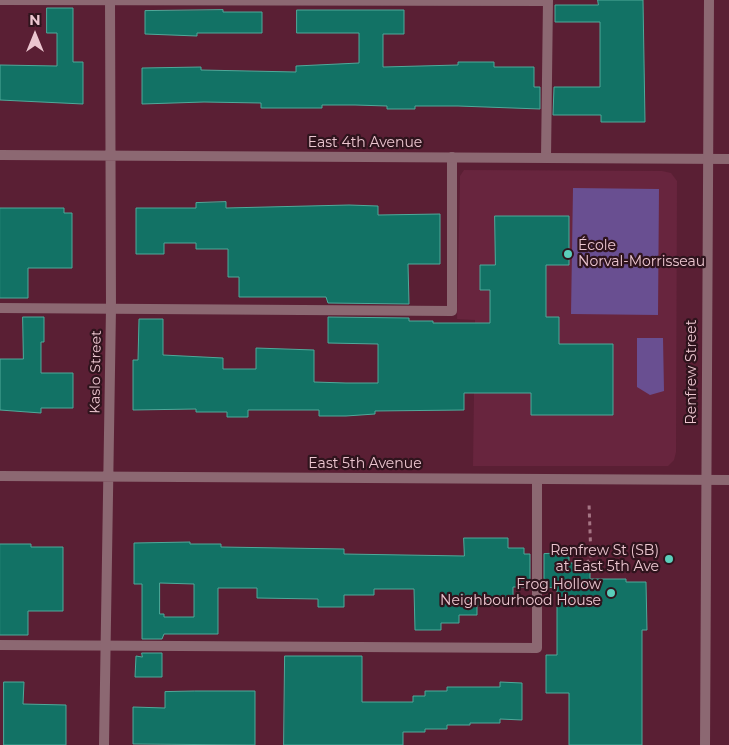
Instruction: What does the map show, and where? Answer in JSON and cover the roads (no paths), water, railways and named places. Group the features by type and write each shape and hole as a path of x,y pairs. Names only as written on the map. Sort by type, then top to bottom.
{"street":[{"path":"0,0 548,0 546,158"},
{"name":"Kaslo Street","path":"104,745 104,645 111,308 110,0"},
{"name":"Renfrew Street","path":"705,745 709,0"},
{"name":"East 4th Avenue","path":"0,155 729,159"},
{"path":"0,308 452,311 452,158"},
{"name":"East 5th Avenue","path":"0,476 729,480"},
{"path":"0,645 536,648 537,479"}],"place":[{"name":"École Norval-Morrisseau","path":"568,254"},
{"name":"Renfrew St (SB) at East 5th Ave","path":"669,559"},
{"name":"Frog Hollow Neighbourhood House","path":"611,593"}]}
